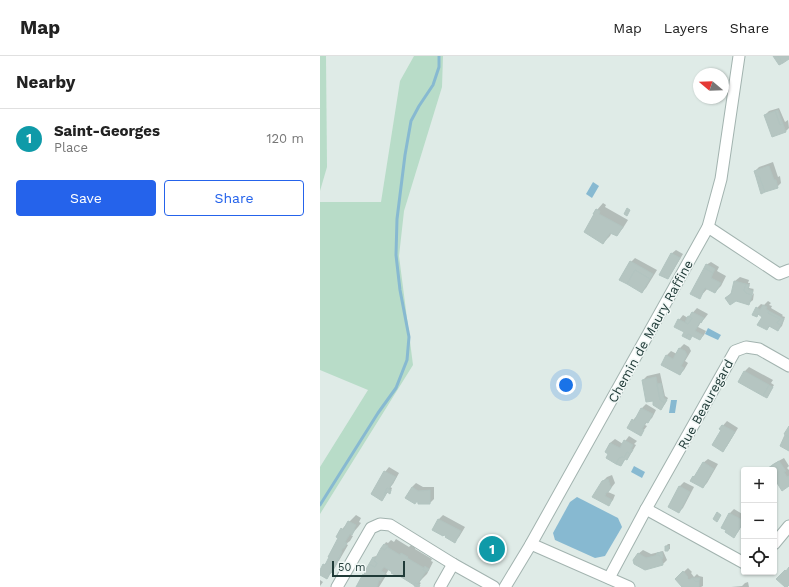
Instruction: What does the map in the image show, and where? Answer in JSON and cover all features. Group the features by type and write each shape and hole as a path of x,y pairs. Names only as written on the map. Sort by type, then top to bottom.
{"street":[{"name":"Chemin de Maury Raffine","path":"505,587 531,544 708,227 721,179 739,56"},
{"path":"708,227 784,272"},
{"name":"Rue Beauregard","path":"609,578 735,351 746,347 759,349 789,366"},
{"path":"646,509 741,561"},
{"path":"337,587 371,528 380,524 390,525 494,587"},
{"path":"777,540 789,526"},
{"path":"531,544 629,587"},
{"path":"440,587 454,564"}],"green space":[{"path":"320,56 326,56 327,167 320,191"},
{"path":"414,56 443,56 442,87 404,211 399,256 413,365 320,514 320,467 368,390 320,370 320,202 381,202 400,81"}],"water":[{"path":"593,182 599,186 592,198 586,194"},
{"path":"708,328 721,335 718,340 705,334"},
{"path":"671,400 677,400 675,413 669,413"},
{"path":"634,466 645,472 642,478 631,472"},
{"path":"577,497 618,518 622,527 605,556 595,558 555,540 553,533 570,502"}],"building":[{"path":"773,56 778,56 783,63 779,65"},
{"path":"778,56 789,56 789,59 783,63"},
{"path":"778,110 783,124 780,125 775,111"},
{"path":"775,111 780,125 783,124 786,132 772,137 764,115"},
{"path":"769,166 778,188 765,192 759,176 756,177 754,171"},
{"path":"759,176 765,192 761,194 756,177"},
{"path":"627,208 630,210 627,216 624,214"},
{"path":"596,209 600,211 599,214 623,227 617,236 610,233 603,244 584,232"},
{"path":"671,253 680,258 668,279 659,275"},
{"path":"630,261 653,274 650,279 635,270 627,284 619,280"},
{"path":"706,264 715,269 713,273 704,268"},
{"path":"704,268 713,273 711,278 721,283 715,293 705,288 700,299 690,294"},
{"path":"635,270 650,279 642,293 627,284"},
{"path":"734,281 746,284 744,290 746,293 752,295 749,305 736,301 730,305 725,298 731,294"},
{"path":"746,284 749,285 748,289 753,291 752,295 746,293 744,290"},
{"path":"763,305 767,307 766,309 769,311 768,313 780,319 777,323 781,325 778,331 769,326 767,330 757,325 762,317 758,314 757,317 752,315 756,307 760,310"},
{"path":"769,311 784,319 781,325 777,323 780,319 768,313"},
{"path":"692,312 704,318 695,331 703,335 700,340 688,334 686,338 682,336 684,332 674,327 678,319 688,324 692,318 689,317"},
{"path":"688,316 692,318 688,324 685,322"},
{"path":"688,334 692,336 690,340 686,338"},
{"path":"679,348 685,351 687,355 681,366 684,368 680,375 661,365 666,355 673,359"},
{"path":"744,371 769,385 763,396 738,382"},
{"path":"656,377 660,400 665,403 661,410 653,405 653,401 646,402 642,380"},
{"path":"661,383 664,398 667,400 665,403 660,400 657,384"},
{"path":"769,385 773,387 767,398 763,396"},
{"path":"641,408 653,414 648,423 646,422 642,429 644,430 641,436 627,428 632,419 634,421"},
{"path":"722,425 735,432 723,452 712,445 721,430 719,429"},
{"path":"789,426 789,437 784,434"},
{"path":"785,435 789,437 789,451 780,446"},
{"path":"624,440 633,445 631,449 633,450 630,454 627,452 624,458 619,458 616,464 606,458 608,454 605,452 610,443 620,448"},
{"path":"627,452 630,454 627,460 625,459 621,466 616,464 619,458 624,458"},
{"path":"779,461 786,471 784,472 787,477 789,476 789,486 782,491 777,483 777,467 770,467"},
{"path":"703,462 714,469 703,488 690,481"},
{"path":"384,471 396,477 389,489 387,488 382,501 371,494"},
{"path":"608,479 611,488 605,496 612,500 609,506 592,497 602,481"},
{"path":"679,486 690,492 679,513 668,507"},
{"path":"412,487 418,491 430,490 430,504 418,504 418,502 416,502 415,504 405,498"},
{"path":"387,488 391,490 390,494 387,492 385,496 384,495"},
{"path":"717,512 721,515 717,522 713,519"},
{"path":"729,513 741,519 741,526 734,538 725,532 726,530 721,528"},
{"path":"438,519 461,531 455,543 445,537 446,536 432,530"},
{"path":"348,521 356,525 355,529 352,535 350,534 345,542 347,543 341,551 342,552 327,579 320,575 320,570 323,564 325,565 329,557 341,528 343,530"},
{"path":"384,544 388,546 385,550 381,548"},
{"path":"491,546 495,548 492,552 489,551"},
{"path":"665,546 669,546 668,551 665,551"},
{"path":"387,547 400,555 401,553 424,568 423,570 426,571 418,584 415,583 414,585 398,575 397,576 391,573 392,572 384,567 381,571 385,573 380,581 379,580 377,587 356,587 369,564 375,567 377,563 374,561 381,548 385,550"},
{"path":"662,552 662,559 658,555 656,556 657,553"},
{"path":"638,553 646,558 658,555 661,557 663,565 645,570 634,564 633,560"},
{"path":"341,555 331,573 329,574 339,557"},
{"path":"373,557 375,558 374,561 377,563 375,567 369,564"},
{"path":"425,566 429,569 427,572 423,570"},
{"path":"789,567 789,585 785,587 776,579"},
{"path":"683,571 689,580 692,578 695,581 699,581 699,587 682,587 675,579"},
{"path":"692,578 700,578 699,581 695,581"},
{"path":"415,583 420,585 419,587 414,586"}],"waterway":[{"path":"320,505 378,413 396,388 407,360 409,337 400,290 396,255 397,219 411,121 433,85 439,67 439,56"}],"place":[{"name":"Saint-Georges","path":"492,549"}]}
